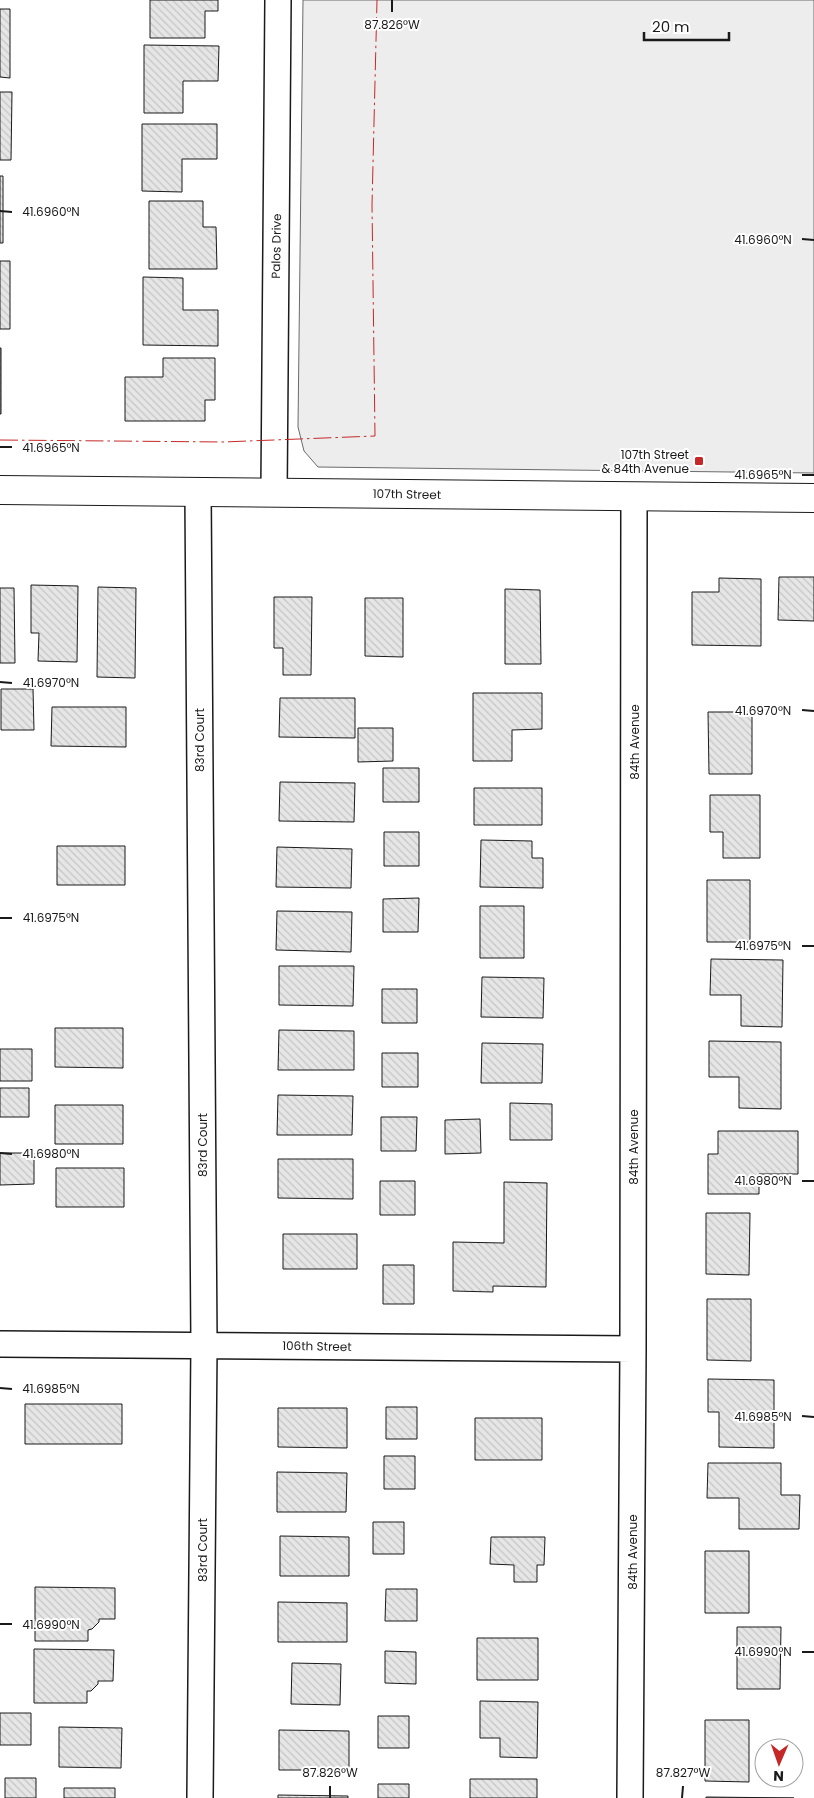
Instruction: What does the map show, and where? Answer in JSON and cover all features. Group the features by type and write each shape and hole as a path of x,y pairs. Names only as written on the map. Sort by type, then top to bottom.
{"street":[{"name":"Palos Drive","path":"274,492 278,0"},
{"name":"107th Street","path":"0,490 814,498"},
{"name":"83rd Court","path":"198,492 204,1345 200,1798"},
{"name":"84th Avenue","path":"630,1798 633,1349 634,496"},
{"name":"106th Street","path":"0,1344 633,1349"}],"shaded area":[{"path":"303,0 814,0 814,473 318,467 304,451 298,427"}],"building":[{"path":"150,0 218,0 218,11 205,11 205,38 150,38"},
{"path":"0,9 10,9 10,78 0,77"},
{"path":"144,45 219,46 218,81 183,81 183,113 144,113"},
{"path":"0,92 12,92 11,160 0,160"},
{"path":"142,124 217,124 217,159 182,159 182,192 142,191"},
{"path":"0,176 3,176 3,243 0,243"},
{"path":"149,201 203,201 203,227 216,227 217,269 149,269"},
{"path":"0,261 10,261 10,329 0,329"},
{"path":"143,277 183,278 183,310 218,310 218,346 143,345"},
{"path":"1,348 1,414 0,414"},
{"path":"163,358 215,358 215,400 205,400 205,421 125,421 125,377 163,377"},
{"path":"779,577 814,577 814,621 778,620"},
{"path":"719,578 761,579 761,646 692,645 692,592 719,592"},
{"path":"31,585 78,586 77,662 38,661 39,633 31,633"},
{"path":"98,587 136,588 135,678 97,677"},
{"path":"0,588 14,588 15,663 0,663"},
{"path":"505,589 540,590 541,664 505,664"},
{"path":"274,597 312,597 311,675 283,675 283,648 274,648"},
{"path":"365,598 403,598 403,657 365,656"},
{"path":"1,689 33,689 34,730 1,730"},
{"path":"473,693 542,693 542,729 512,730 512,761 473,761"},
{"path":"280,698 355,698 355,738 279,737"},
{"path":"52,707 126,707 126,747 51,746"},
{"path":"708,712 752,712 752,774 709,774"},
{"path":"358,728 393,728 393,761 358,762"},
{"path":"383,768 419,768 419,802 383,802"},
{"path":"280,782 355,783 354,822 279,821"},
{"path":"474,788 542,788 542,825 474,825"},
{"path":"710,795 760,795 760,858 723,858 723,832 710,832"},
{"path":"384,832 419,832 419,866 384,866"},
{"path":"481,840 532,841 532,858 543,858 543,888 480,887"},
{"path":"57,846 125,846 125,885 57,885"},
{"path":"277,847 352,849 351,888 276,887"},
{"path":"707,880 750,880 750,942 707,942"},
{"path":"419,898 418,932 383,932 383,899"},
{"path":"480,906 524,906 524,958 480,958"},
{"path":"277,911 352,912 351,952 276,950"},
{"path":"711,959 783,960 782,1027 741,1026 741,995 710,995"},
{"path":"279,966 354,966 353,1006 279,1005"},
{"path":"482,977 544,978 543,1018 481,1017"},
{"path":"382,989 417,989 417,1023 382,1023"},
{"path":"55,1028 123,1028 123,1068 55,1067"},
{"path":"279,1030 354,1031 354,1070 278,1070"},
{"path":"709,1041 781,1042 781,1109 739,1108 739,1077 709,1077"},
{"path":"482,1043 543,1044 542,1083 481,1083"},
{"path":"0,1049 32,1049 32,1081 0,1081"},
{"path":"382,1053 418,1053 418,1087 382,1087"},
{"path":"0,1088 29,1088 29,1117 0,1117"},
{"path":"278,1095 353,1096 352,1135 277,1135"},
{"path":"510,1103 552,1104 552,1140 510,1140"},
{"path":"55,1105 123,1105 123,1144 55,1144"},
{"path":"381,1117 417,1117 416,1151 381,1151"},
{"path":"480,1119 481,1153 445,1154 445,1120"},
{"path":"718,1131 798,1131 798,1174 759,1174 759,1194 708,1194 708,1154 718,1154"},
{"path":"0,1153 34,1153 34,1184 0,1185"},
{"path":"278,1159 353,1159 353,1199 278,1198"},
{"path":"56,1168 124,1168 124,1207 56,1207"},
{"path":"380,1181 415,1181 415,1215 380,1215"},
{"path":"504,1182 547,1183 546,1287 493,1286 493,1292 453,1291 453,1242 504,1243"},
{"path":"706,1213 750,1213 749,1275 706,1274"},
{"path":"283,1234 357,1234 357,1269 283,1269"},
{"path":"383,1265 414,1265 414,1304 383,1304"},
{"path":"707,1299 751,1299 751,1361 707,1360"},
{"path":"708,1379 774,1380 774,1448 719,1447 719,1412 708,1412"},
{"path":"25,1404 122,1404 122,1444 25,1444"},
{"path":"386,1407 417,1407 417,1439 386,1439"},
{"path":"278,1408 347,1408 347,1448 278,1447"},
{"path":"475,1418 542,1418 542,1460 475,1460"},
{"path":"384,1456 415,1456 415,1489 384,1489"},
{"path":"708,1463 781,1463 781,1495 800,1495 799,1529 739,1529 739,1498 707,1498"},
{"path":"277,1472 347,1473 346,1512 277,1512"},
{"path":"373,1522 404,1522 404,1554 373,1554"},
{"path":"280,1536 349,1537 349,1576 280,1576"},
{"path":"491,1537 545,1537 544,1565 537,1565 537,1582 514,1582 514,1565 490,1564"},
{"path":"705,1551 749,1551 749,1613 705,1613"},
{"path":"35,1587 115,1588 115,1619 99,1619 99,1622 92,1629 88,1630 88,1641 35,1641"},
{"path":"386,1589 417,1589 417,1621 385,1621"},
{"path":"278,1602 347,1603 347,1642 278,1642"},
{"path":"737,1627 781,1627 780,1689 737,1689"},
{"path":"477,1638 538,1638 538,1680 477,1680"},
{"path":"34,1649 114,1650 113,1681 98,1681 98,1684 91,1691 87,1691 87,1703 34,1703"},
{"path":"385,1651 416,1652 416,1684 385,1683"},
{"path":"292,1663 341,1664 340,1705 291,1704"},
{"path":"480,1701 538,1702 537,1758 500,1757 500,1738 480,1738"},
{"path":"0,1713 31,1713 31,1745 0,1745"},
{"path":"378,1716 409,1716 409,1748 378,1748"},
{"path":"705,1720 749,1720 749,1782 705,1781"},
{"path":"59,1727 122,1728 121,1768 59,1767"},
{"path":"279,1730 349,1731 349,1770 279,1770"},
{"path":"5,1778 36,1778 36,1798 5,1798"},
{"path":"470,1779 537,1779 537,1798 470,1798"},
{"path":"378,1784 409,1784 409,1798 378,1798"},
{"path":"64,1788 115,1788 115,1798 64,1798"},
{"path":"278,1795 348,1796 348,1798 278,1798"},
{"path":"706,1797 794,1798 706,1798"}],"power":[{"path":"0,440 223,442 375,436 372,205 377,0"}],"place":[{"name":"107th Street & 84th Avenue","path":"699,461"}]}
